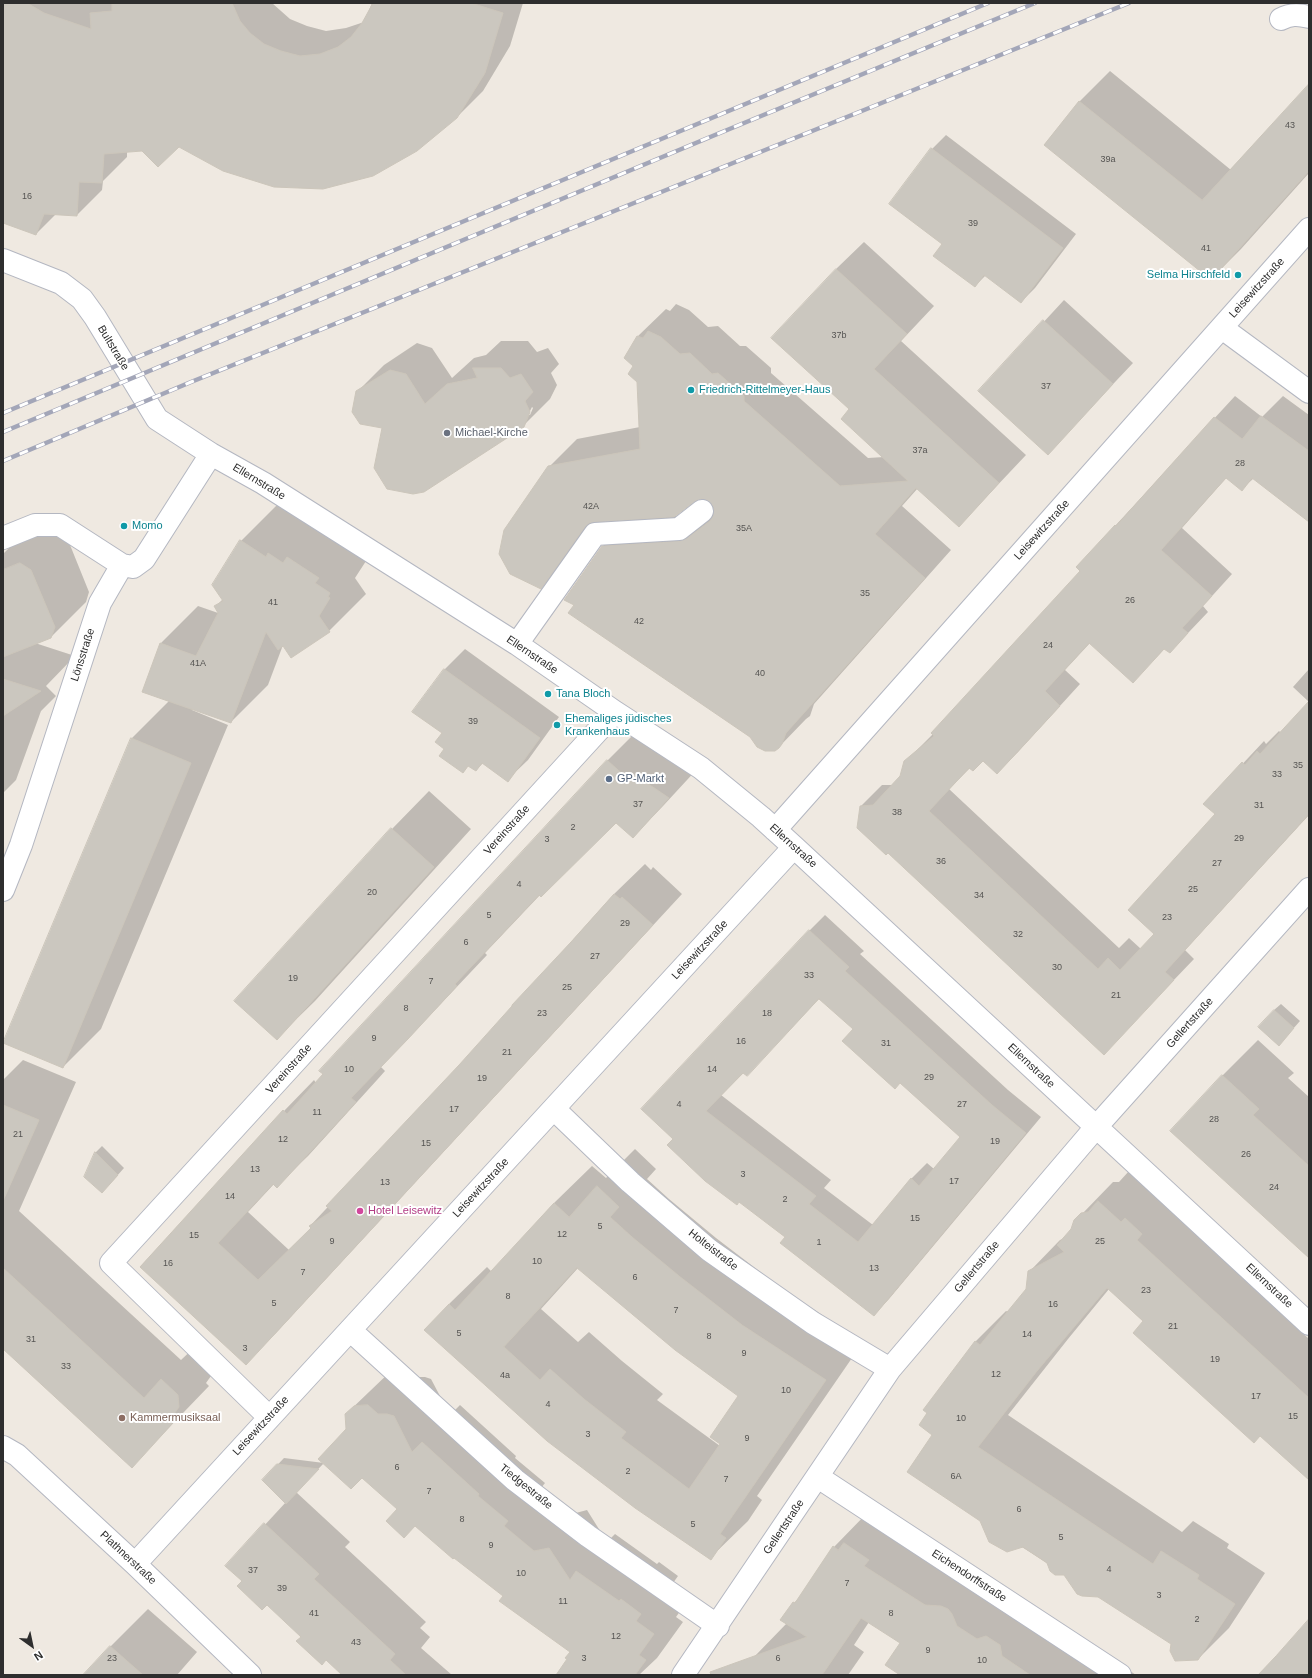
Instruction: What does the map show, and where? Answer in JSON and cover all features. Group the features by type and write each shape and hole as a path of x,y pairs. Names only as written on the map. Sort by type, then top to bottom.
{"street":[{"path":"1281,19 1288,15 1298,14 1309,17"},
{"name":"Leisewitzstraße","path":"775,830 1309,229"},
{"name":"Bultstraße","path":"3,260 61,283 82,299 95,317 157,419 211,454"},
{"path":"1222,328 1309,392"},
{"path":"3,538 35,525 60,525 122,565 133,567 144,559 211,454"},
{"name":"Ellernstraße","path":"211,454 263,483 517,644 615,712 701,768 794,847 1097,1126 1309,1324"},
{"path":"517,644 595,534 679,529 702,511"},
{"name":"Lönsstraße","path":"3,890 21,845 100,603 122,565"},
{"name":"Vereinstraße","path":"269,1417 111,1263 615,712"},
{"name":"Leisewitzstraße","path":"135,1564 794,847"},
{"name":"Gellertstraße","path":"683,1675 718,1626 890,1369 1097,1126 1309,889"},
{"name":"Holteistraße","path":"554,1108 630,1182 709,1250 813,1323 890,1369"},
{"name":"Tiedgestraße","path":"350,1330 515,1480 588,1536 718,1626"},
{"name":"Plathnerstraße","path":"3,1447 17,1455 135,1564 239,1671"},
{"name":"Eichendorffstraße","path":"818,1477 1120,1675"}],"building":[{"path":"3,3 27,3 44,13 91,29 90,13 112,11 112,3 232,3 240,21 250,33 264,44 281,51 300,56 320,54 338,47 351,37 362,23 373,3 471,3 503,13 485,73 457,118 417,151 373,176 323,189 274,187 223,171 179,147 158,167 142,151 104,154 102,183 79,182 77,216 44,214 36,235 3,223"},
{"path":"1309,84 1309,171 1211,280 1044,145 1079,101 1202,200"},
{"path":"931,148 1063,248 1021,303 984,275 975,287 933,256 942,244 889,204"},
{"path":"836,269 907,334 874,369 999,483 959,527 916,488 875,534 925,578 786,733 779,748 775,751 765,751 757,747 750,737 568,613 574,605 564,600 602,546 680,541 686,539 710,521 713,516 714,509 712,504 707,500 701,499 695,501 674,517 589,523 541,589 510,574 499,554 504,530 548,466 640,449 637,382 628,374 633,366 624,358 637,336 643,338 648,331 661,337 680,354 690,353 712,374 718,373 744,396 744,401 840,486 908,481 841,419 849,409 771,338"},
{"path":"1043,320 1113,384 1048,455 978,391"},
{"name":"Michael-Kirche","path":"473,368 501,368 510,378 521,374 533,392 525,401 530,412 524,427 424,492 413,494 387,489 374,468 382,428 360,424 352,412 356,391 390,370 406,374 425,404 447,384 477,378"},
{"path":"1261,416 1309,451 1309,522 1252,478 1242,491 1226,478 1161,550 1212,596 1182,628 1188,633 1170,653 1164,649 1133,683 1089,643 1045,691 1060,706 997,774 983,761 973,771 969,768 929,811 1098,969 1108,958 1120,970 1154,934 1128,910 1215,814 1203,804 1242,762 1245,765 1257,751 1260,754 1309,701 1309,814 1165,972 1174,980 1104,1055 888,853 886,855 857,828 860,806 873,805 900,776 904,761 934,736 931,733 1080,571 1076,567 1115,525 1116,526 1214,417 1242,439"},
{"path":"240,540 266,557 268,553 283,563 287,557 319,578 315,583 330,593 328,597 330,598 319,616 330,632 291,658 283,646 278,650 266,632 231,723 142,692 160,643 196,656 218,613 214,606 223,601 212,585"},
{"path":"20,563 31,570 55,627 51,638 3,657 3,570"},
{"path":"444,669 540,738 508,782 482,763 476,771 468,766 463,773 439,756 444,749 435,742 442,733 412,712"},
{"path":"3,679 41,691 3,716"},
{"path":"131,738 191,763 63,1068 3,1043"},
{"path":"607,760 629,780 635,775 669,798 633,838 616,823 541,897 539,895 455,984 457,986 408,1039 351,1098 356,1102 277,1188 273,1184 218,1243 258,1280 311,1228 309,1226 332,1211 326,1206 459,1065 614,894 620,899 622,897 653,925 246,1365 140,1267 283,1110 287,1114 323,1074 319,1071"},
{"path":"391,828 434,867 277,1040 234,1001"},
{"path":"809,930 849,967 845,971 992,1105 1026,1133 874,1316 780,1243 785,1237 739,1202 737,1205 705,1181 667,1145 673,1139 641,1109","holes":["819,999 853,1029 842,1041 895,1089 900,1083 960,1137 919,1186 911,1178 858,1242 809,1204 816,1196 706,1111 743,1073 747,1076"]},
{"path":"1274,1010 1294,1028 1279,1046 1258,1027"},
{"path":"1222,1075 1259,1109 1253,1115 1309,1166 1309,1258 1170,1131"},
{"path":"3,1105 39,1120 3,1201"},
{"path":"95,1152 118,1175 102,1193 84,1177"},
{"path":"597,1186 619,1207 610,1217 632,1237 742,1325 826,1380 720,1534 726,1538 711,1560 635,1508 547,1441 424,1330 449,1304 455,1310 554,1203 569,1217","holes":["577,1268 675,1350 738,1396 710,1437 720,1444 689,1489 621,1438 626,1432 584,1399 550,1369 540,1380 504,1347"]},
{"path":"1098,1201 1121,1222 1125,1218 1142,1234 1137,1240 1309,1398 1309,1480 1260,1436 1254,1443 1133,1333 1143,1321 1107,1288 1037,1371 978,1447 1153,1564 1161,1551 1199,1575 1197,1579 1235,1604 1198,1660 1175,1661 1170,1651 1171,1644 1098,1597 1082,1596 1077,1594 1064,1575 1055,1575 1050,1571 1047,1563 1023,1547 1007,1552 989,1542 980,1521 907,1472 932,1435 919,1425 927,1413 923,1410 975,1341 980,1345 1026,1289 1028,1271 1064,1252 1057,1245 1071,1229 1074,1220 1081,1213 1088,1212"},
{"path":"3,1268 144,1398 161,1379 178,1395 179,1407 169,1421 172,1424 132,1468 3,1349"},
{"path":"368,1405 378,1414 394,1416 412,1452 422,1442 479,1494 478,1496 508,1521 504,1526 534,1551 549,1548 570,1580 576,1571 619,1601 621,1599 641,1614 636,1621 654,1634 639,1655 646,1660 635,1675 556,1675 570,1652 499,1601 503,1596 454,1558 453,1559 415,1526 404,1538 386,1521 397,1509 362,1478 351,1489 318,1459 346,1429 345,1414 354,1406"},
{"path":"277,1464 319,1469 286,1504 262,1480"},
{"path":"264,1523 319,1574 314,1579 395,1654 390,1660 406,1675 342,1675 326,1660 322,1665 296,1641 301,1637 267,1605 262,1610 237,1586 242,1581 225,1566"},
{"path":"844,1543 869,1560 864,1566 925,1605 941,1606 948,1609 957,1626 977,1639 986,1636 1000,1645 1002,1656 1030,1675 900,1675 885,1665 900,1643 861,1618 822,1675 711,1675 710,1672 807,1637 780,1620 793,1602 795,1603 833,1546 838,1550"},
{"path":"1309,1619 1309,1675 1258,1675 1276,1656"},
{"path":"110,1646 143,1675 83,1675"}],"railway":[{"path":"3,413 988,3"},
{"path":"3,432 1035,3"},
{"path":"3,461 191,382 1129,3"}],"place":[{"name":"Selma Hirschfeld","path":"1238,275"},
{"name":"Friedrich-Rittelmeyer-Haus","path":"691,390"},
{"name":"Michael-Kirche","path":"447,433"},
{"name":"Momo","path":"124,526"},
{"name":"Tana Bloch","path":"548,694"},
{"name":"Ehemaliges jüdisches Krankenhaus","path":"557,725"},
{"name":"GP-Markt","path":"609,779"},
{"name":"Hotel Leisewitz","path":"360,1211"},
{"name":"Kammermusiksaal","path":"122,1418"}]}
